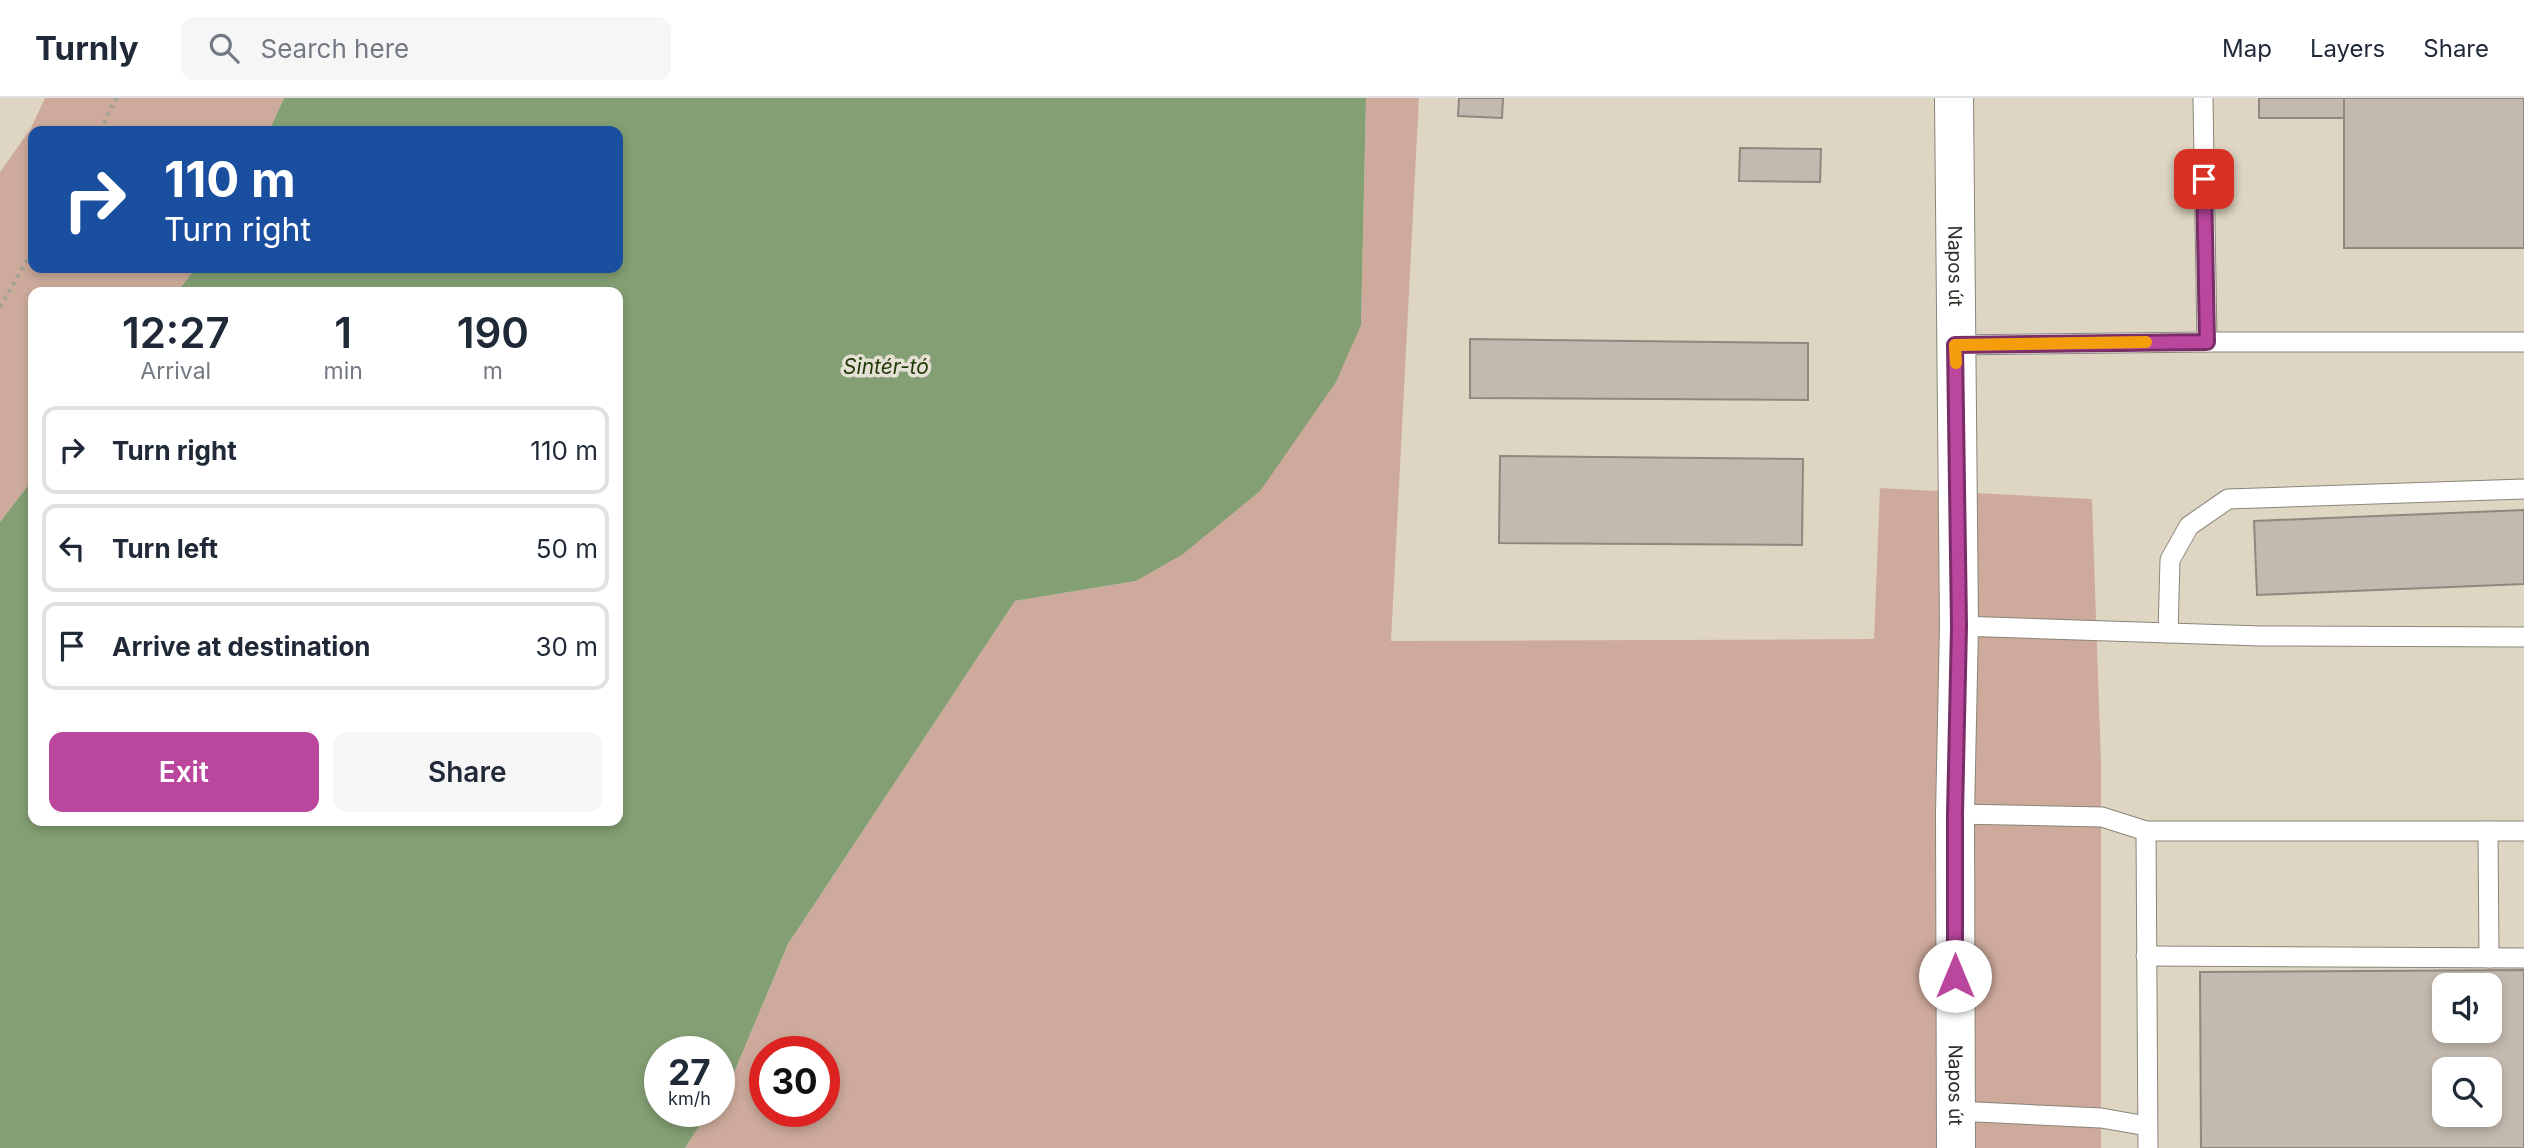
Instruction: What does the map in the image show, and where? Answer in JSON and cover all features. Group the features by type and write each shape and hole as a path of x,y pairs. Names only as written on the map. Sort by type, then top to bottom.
{"street":[{"name":"Napos út","path":"1954,98 1959,626 1955,814 1956,1148"}],"lane":[{"path":"2203,98 2207,342"},
{"path":"1955,345 2524,342"},
{"path":"2168,633 2170,560 2189,526 2228,499 2524,489"},
{"path":"1959,626 2261,636 2524,637"},
{"path":"1955,814 2102,817 2146,831 2524,831"},
{"path":"2146,831 2148,1148"},
{"path":"2488,831 2489,958"},
{"path":"2146,956 2524,958"},
{"path":"1956,1111 2101,1118 2147,1126"}],"path":[{"path":"102,126 116,98"},
{"path":"0,307 28,259"}],"shaded area":[{"path":"0,98 45,98 32,126 28,126 28,132 0,172"},
{"path":"45,98 284,98 271,126 32,126"},
{"path":"1366,98 1419,98 1391,641 1874,639 1880,488 2092,499 2101,763 2101,1148 685,1148 699,1127 735,1127 735,1070 749,1037 749,1127 840,1127 840,1036 749,1036 788,944 1015,601 1136,581 1361,325"},
{"path":"1419,98 2524,98 2524,1148 2101,1148 2101,763 2092,499 1881,488 1874,639 1390,641"},
{"path":"28,132 28,273 192,273 181,287 28,287 28,486 0,522 0,172"}],"water":[{"name":"Sintér-tó","path":"284,98 1366,98 1361,325 1336,382 1260,491 1183,554 1136,581 1015,601 788,944 735,1070 735,1036 644,1036 644,1127 699,1127 685,1148 0,1148 0,522 28,486 28,826 623,826 623,287 181,287 192,273 623,273 623,126 271,126"}],"building":[{"path":"1459,98 1503,98 1502,118 1458,116"},
{"path":"2259,98 2344,98 2344,118 2259,118"},
{"path":"2344,98 2524,98 2524,248 2344,248"},
{"path":"1740,148 1821,149 1820,182 1739,181"},
{"path":"1470,339 1808,343 1808,400 1470,398"},
{"path":"1500,456 1803,459 1802,545 1499,543"},
{"path":"2524,510 2524,584 2257,595 2254,521"},
{"path":"2524,970 2524,1148 2201,1148 2200,972"}],"slow traffic":[{"path":"1956,363 1955,345 2146,342"}],"route":[{"path":"1955,976 1959,626 1955,345 2207,342 2204,179"}]}
